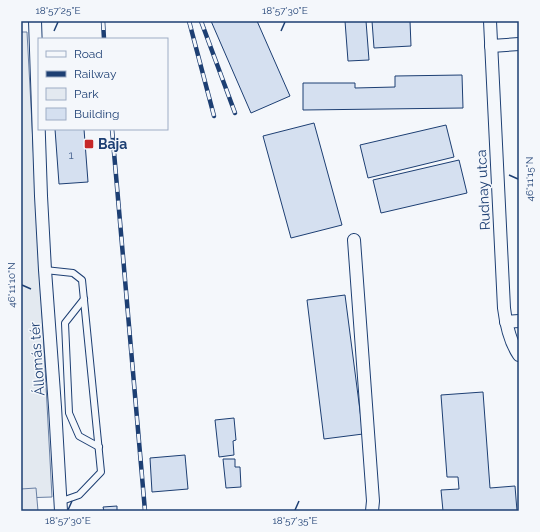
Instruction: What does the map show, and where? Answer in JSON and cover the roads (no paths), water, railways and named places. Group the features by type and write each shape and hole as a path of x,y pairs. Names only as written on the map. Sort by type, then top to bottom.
{"street":[{"name":"Állomás tér","path":"34,21 39,163 45,270 56,407 58,508"},
{"name":"Rudnay utca","path":"490,21 504,308 506,322 514,348 519,355"},
{"path":"491,46 519,44"},
{"path":"354,240 372,511"},
{"path":"506,322 519,322"}],"lane":[{"path":"45,270 73,273 82,280 101,472 79,495 58,508"},
{"path":"84,299 65,323 69,413 79,436 99,447"}],"railway":[{"path":"103,21 104,38"},
{"path":"189,21 214,116"},
{"path":"201,21 235,113"},
{"path":"112,130 145,511"}],"place":[{"name":"Baja","path":"89,144"}]}
